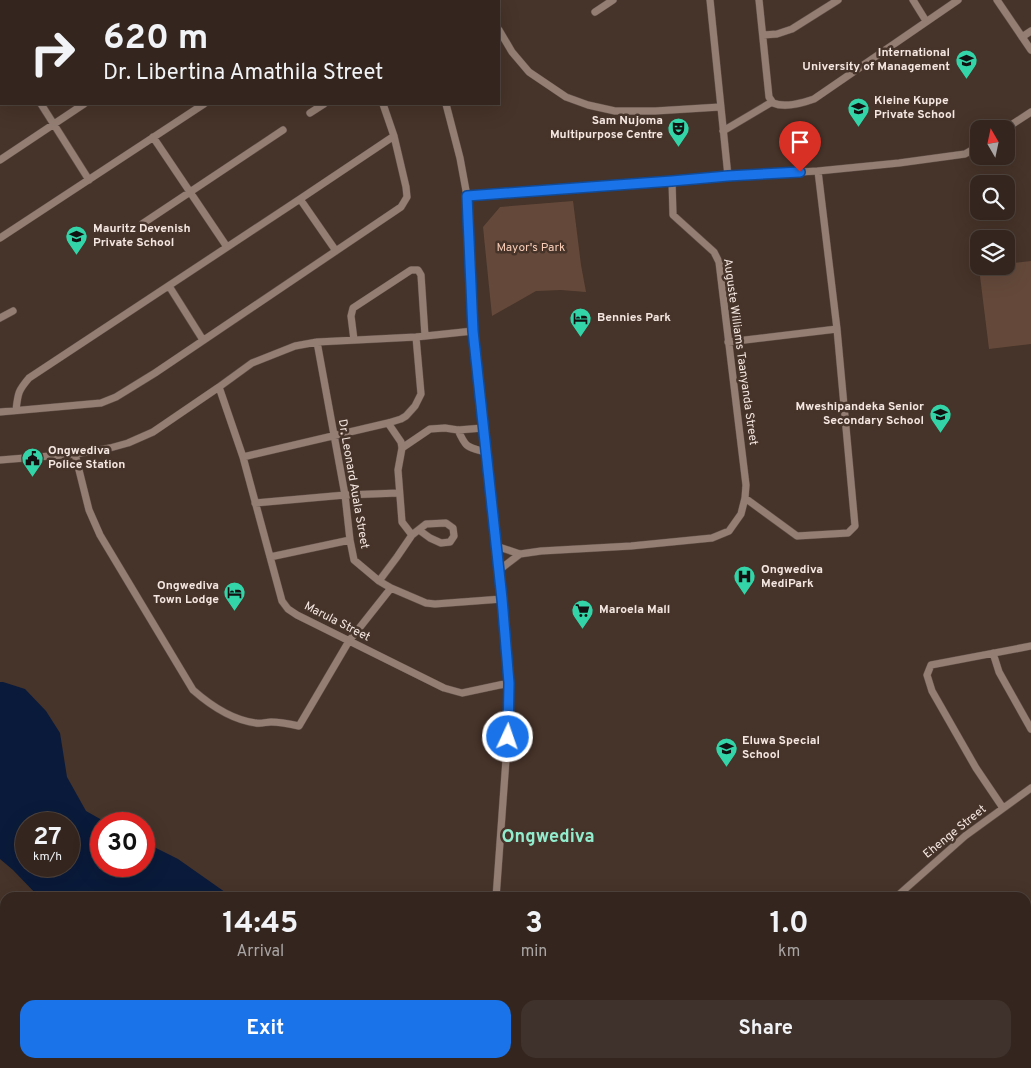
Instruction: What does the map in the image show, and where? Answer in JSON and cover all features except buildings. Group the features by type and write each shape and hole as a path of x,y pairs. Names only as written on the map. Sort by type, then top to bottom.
{"street":[{"path":"595,12 612,0"},
{"path":"710,0 728,176"},
{"path":"760,0 769,97 777,105 806,102 814,99 958,0"},
{"path":"763,36 778,34 792,28 838,0"},
{"path":"913,0 926,21"},
{"path":"997,0 1031,50"},
{"path":"1022,37 1031,31"},
{"path":"500,32 512,52 529,72 566,97 588,105 615,111 655,111 720,107"},
{"path":"723,132 772,102"},
{"path":"42,105 90,180"},
{"path":"0,160 82,105"},
{"path":"0,238 202,105"},
{"path":"310,113 322,105"},
{"path":"0,412 101,403 116,397 155,373 401,207 406,197 406,187 394,136 383,105"},
{"path":"446,105 460,158 467,196 473,331 502,599 509,683 509,718 496,892"},
{"path":"1015,122 1031,112"},
{"path":"142,224 283,130"},
{"path":"16,410 21,388 29,378 394,136"},
{"path":"153,137 227,247"},
{"path":"467,196 818,171 899,163 966,154 970,152"},
{"path":"745,498 797,536 848,533 855,526 837,329 818,171"},
{"name":"Auguste Williams Taanyanda Street","path":"520,554 712,538 729,531 741,514 746,485 718,258 714,252 673,216 672,181"},
{"path":"300,199 336,251"},
{"path":"354,340 351,316 353,308 411,270 418,270 421,275 425,336"},
{"path":"169,286 203,340"},
{"path":"0,318 12,311"},
{"path":"728,342 837,329"},
{"path":"0,460 75,454 128,443 153,432 252,363 295,346 317,342 416,337 473,331"},
{"path":"242,457 401,420 415,406 421,394 416,337"},
{"name":"Dr. Leonard Auala Street","path":"317,342 345,495 354,560 379,581 426,603 502,599"},
{"name":"Marula Street","path":"219,387 242,457 282,600 288,609 444,688 462,693 509,683"},
{"path":"388,423 401,442 402,448 398,470 402,522 412,535"},
{"path":"402,448 430,430 482,428"},
{"path":"458,430 464,443 469,447 485,452"},
{"path":"75,454 90,510 100,535 193,690 206,702 233,716 257,724 271,722 299,726 349,641 391,588"},
{"path":"255,503 345,495 399,493"},
{"path":"379,581 412,535 426,524 446,523 454,528 454,536 450,542 441,543 419,530"},
{"path":"270,557 350,540"},
{"path":"496,546 520,554"},
{"path":"498,570 520,554"},
{"path":"1003,808 966,751 932,691 927,675 931,666 1031,646"},
{"path":"992,653 999,672 1031,729"},
{"name":"Ehenge Street","path":"902,892 965,836 1031,788"}],"green space":[{"name":"Mayor's Park","path":"573,201 586,292 536,291 492,316 483,227 500,207"},
{"path":"1031,261 1031,344 989,349 980,275 1015,275 1015,263"}],"water":[{"path":"0,682 25,689 46,711 60,733 67,777 86,811 90,813 90,877 155,877 155,848 178,859 225,892 34,892 20,877 80,877 80,812 15,812 15,872 0,859"}],"place":[{"name":"International University of Management","path":"966,79"},
{"name":"Kleine Kuppe Private School","path":"858,127"},
{"name":"Sam Nujoma Multipurpose Centre","path":"679,147"},
{"name":"Mauritz Devenish Private School","path":"77,255"},
{"name":"Bennies Park","path":"581,337"},
{"name":"Mweshipandeka Senior Secondary School","path":"940,433"},
{"name":"Ongwediva Police Station","path":"32,477"},
{"name":"Ongwediva MediPark","path":"745,596"},
{"name":"Ongwediva Town Lodge","path":"235,612"},
{"name":"Maroela Mall","path":"583,629"},
{"name":"Eluwa Special School","path":"726,767"}],"district":[{"name":"Ongwediva","path":"548,837"}],"route":[{"path":"508,737 509,683 502,599 473,331 467,196 800,172"}]}
